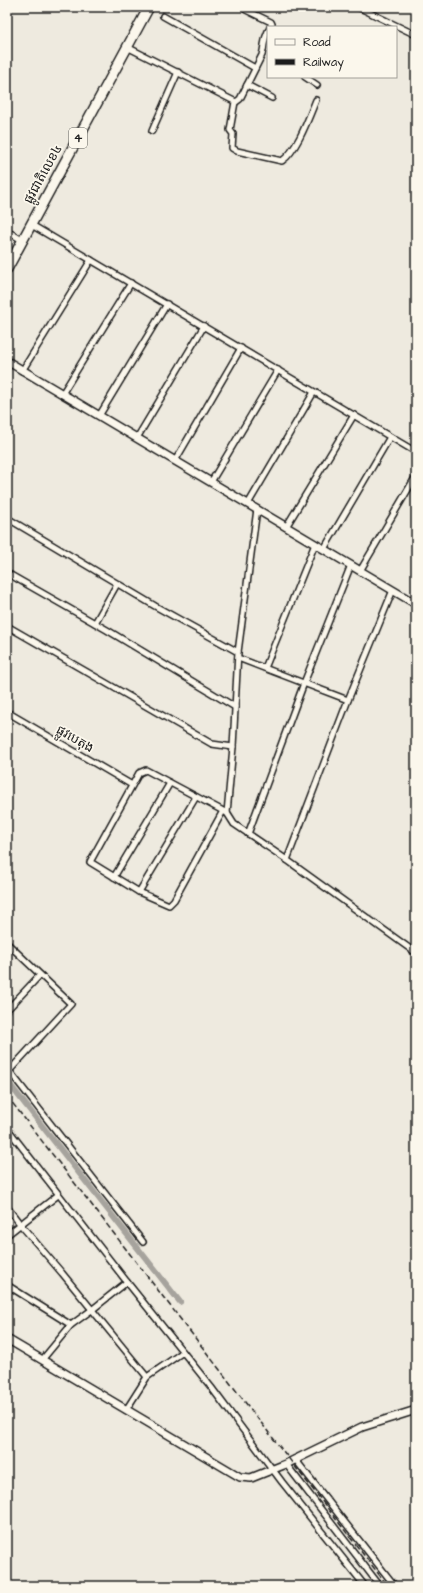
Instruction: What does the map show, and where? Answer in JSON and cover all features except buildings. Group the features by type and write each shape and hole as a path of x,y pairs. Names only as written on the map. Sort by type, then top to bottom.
{"highway":[{"name":"ផ្លូវជាតិលេខ៤","path":"7,269 30,224 149,7"}],"street":[{"path":"358,7 416,34"},
{"path":"246,10 270,22 272,24 271,26"},
{"path":"163,16 255,68"},
{"path":"267,33 264,40 266,53 255,68 238,102 235,102 230,130 233,134 232,148 236,151 282,161 289,155 303,131 316,100"},
{"path":"127,47 235,102"},
{"path":"152,131 178,72"},
{"path":"306,78 317,85"},
{"path":"247,85 272,98"},
{"path":"30,224 416,452"},
{"path":"7,231 22,240"},
{"path":"22,370 91,260"},
{"path":"62,394 130,283"},
{"path":"98,416 167,304"},
{"path":"137,438 204,326"},
{"path":"176,461 241,348"},
{"path":"7,361 416,604"},
{"path":"211,482 278,370"},
{"path":"248,504 314,392"},
{"path":"286,527 354,415"},
{"path":"324,549 390,437"},
{"path":"360,570 416,476"},
{"path":"257,509 238,655 233,747 225,812 169,905 163,904 139,892 92,863 90,859 139,773 146,770 225,812 234,824 287,860 416,953"},
{"path":"7,518 238,655 265,668 348,700"},
{"path":"265,668 315,544"},
{"path":"248,834 304,683 351,565"},
{"path":"7,573 95,623 235,707"},
{"path":"95,623 117,584"},
{"path":"287,860 348,700 393,590"},
{"path":"7,626 212,744 233,747"},
{"name":"ផ្លូវបេតុង","path":"7,712 132,785"},
{"path":"114,877 170,783"},
{"path":"139,892 196,797"},
{"path":"8,945 71,1004 8,1070 143,1242"},
{"path":"7,1010 40,975"},
{"path":"7,1130 216,1393 282,1482 364,1586"},
{"path":"7,1235 58,1195"},
{"path":"7,1207 147,1377"},
{"path":"42,1360 71,1325 93,1310 127,1282"},
{"path":"7,1285 71,1325"},
{"path":"7,1339 240,1477 251,1478 286,1464 362,1427 416,1410"},
{"path":"126,1410 147,1377 183,1352"},
{"path":"295,1459 395,1586"},
{"path":"286,1464 380,1586"}],"waterway":[{"path":"7,1081 180,1302"}],"railway":[{"path":"7,1096 388,1586"}]}
